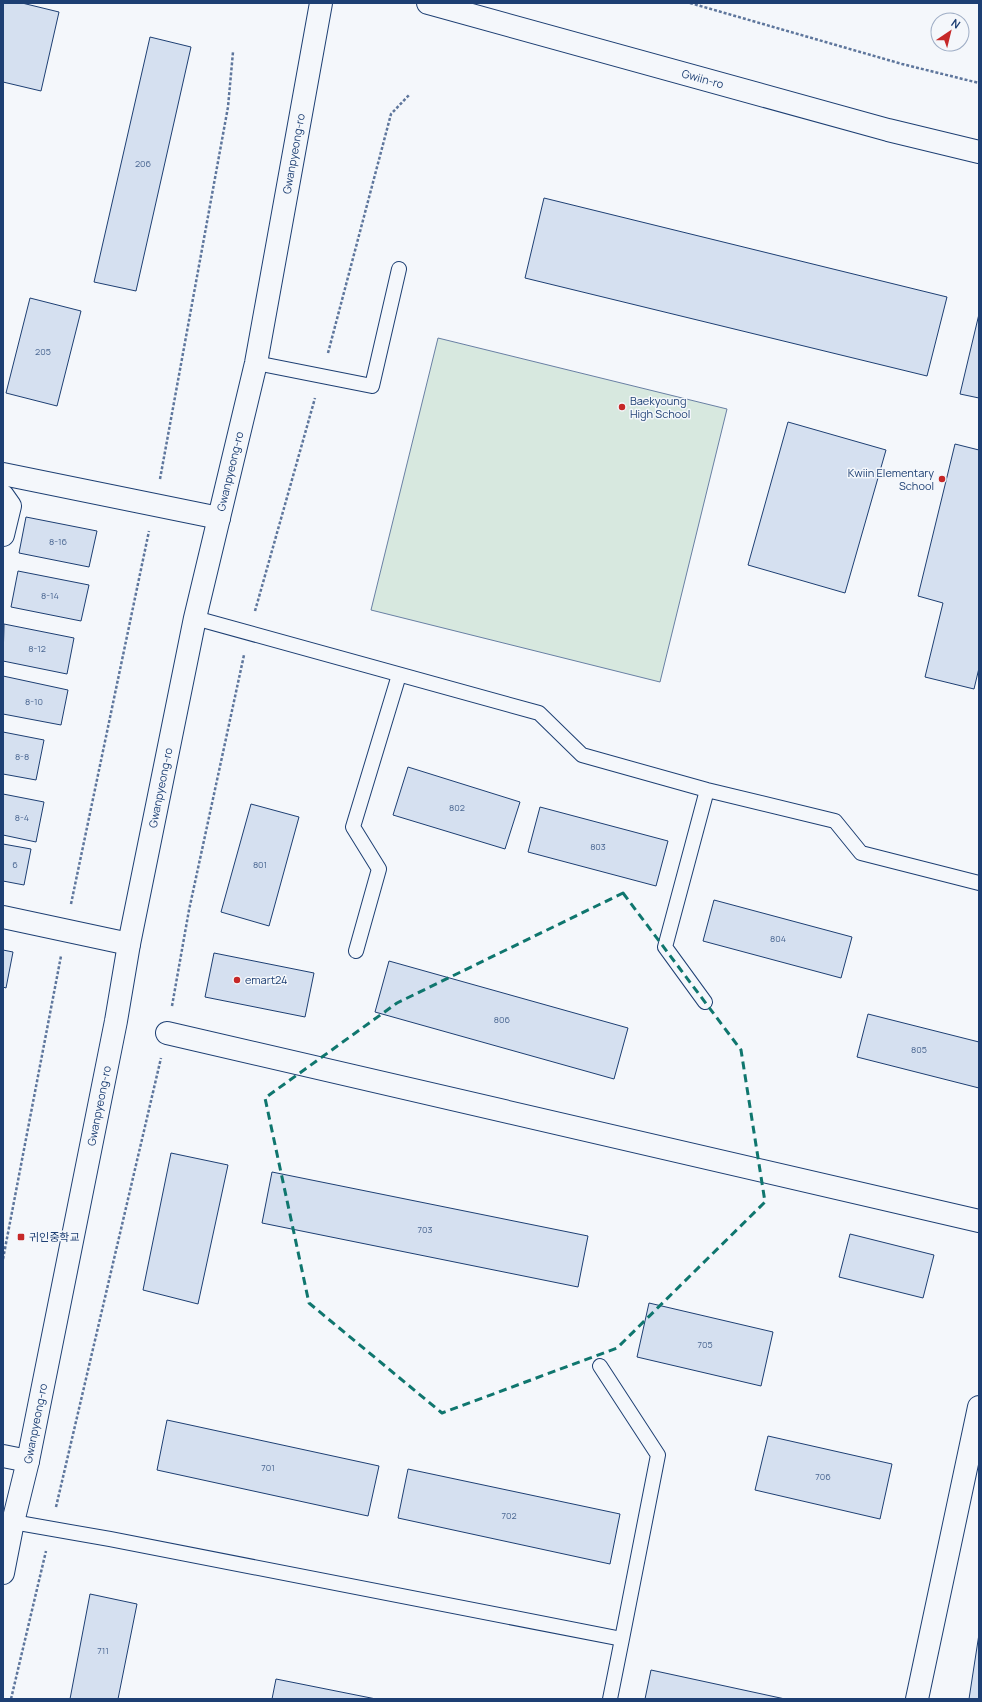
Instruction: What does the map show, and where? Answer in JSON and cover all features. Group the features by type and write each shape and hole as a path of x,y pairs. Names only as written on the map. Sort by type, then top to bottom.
{"street":[{"name":"Gwanpyeong-ro","path":"3,1573 13,1522 28,1461 115,1028 129,944 195,618 256,363 321,3"},
{"name":"Gwiin-ro","path":"428,3 888,130 979,152"},
{"path":"3,474 219,518"},
{"path":"3,496 10,506 3,535"},
{"path":"3,917 129,944"},
{"path":"167,1032 979,1221"},
{"path":"918,1699 979,1407"},
{"path":"3,1456 28,1461"}],"lane":[{"path":"256,363 372,386 399,270"},
{"path":"195,618 539,713 582,755 707,790 835,821 861,852 979,883"},
{"path":"356,951 379,870 352,827 399,675"},
{"path":"705,1002 665,947 707,790"},
{"path":"600,1366 658,1455 610,1699"},
{"path":"13,1522 622,1639"}],"path":[{"path":"690,3 902,64 979,83"},
{"path":"77,878 155,505 228,107 233,52"},
{"path":"11,1699 167,1032 189,910 249,633 322,376 391,114 410,94"},
{"path":"3,1259 51,1007"}],"highlighted area":[{"path":"623,893 741,1050 765,1202 617,1348 442,1413 309,1303 265,1098 397,1003"}],"shaded area":[{"path":"438,338 727,409 660,682 371,610"}],"building":[{"path":"3,3 22,3 59,12 41,91 3,82"},
{"path":"150,37 191,47 136,291 94,282"},
{"path":"544,198 947,297 927,376 525,278"},
{"path":"30,298 81,311 57,406 6,393"},
{"path":"979,314 979,398 960,394"},
{"path":"788,422 886,450 845,593 748,565"},
{"path":"955,444 979,450 979,668 974,689 925,677 943,603 918,596"},
{"path":"26,517 97,531 89,567 19,553"},
{"path":"18,571 89,585 81,621 11,607"},
{"path":"4,624 74,638 67,674 3,661"},
{"path":"3,676 68,690 61,725 3,714"},
{"path":"3,732 44,740 36,780 3,774"},
{"path":"408,767 520,802 505,849 393,815"},
{"path":"3,794 44,802 36,842 3,835"},
{"path":"251,804 299,817 269,926 221,912"},
{"path":"540,807 668,841 656,886 528,852"},
{"path":"3,844 31,849 24,885 3,881"},
{"path":"714,900 852,937 841,978 703,941"},
{"path":"3,950 13,952 6,988 3,987"},
{"path":"214,953 314,973 305,1017 205,997"},
{"path":"389,961 628,1028 614,1079 375,1012"},
{"path":"868,1014 979,1042 979,1088 857,1057"},
{"path":"171,1153 228,1165 198,1304 143,1290"},
{"path":"272,1172 588,1236 578,1287 262,1223"},
{"path":"850,1234 934,1255 923,1298 839,1277"},
{"path":"649,1303 773,1332 761,1386 637,1357"},
{"path":"167,1420 379,1466 368,1516 157,1470"},
{"path":"768,1436 892,1464 880,1519 755,1490"},
{"path":"408,1469 620,1514 610,1564 398,1518"},
{"path":"90,1594 137,1604 118,1699 70,1699"},
{"path":"979,1634 979,1699 969,1699"},
{"path":"651,1670 785,1699 645,1699"},
{"path":"276,1679 376,1699 272,1699"}],"place":[{"name":"Baekyoung High School","path":"622,407"},
{"name":"Kwiin Elementary School","path":"942,479"},
{"name":"emart24","path":"237,980"},
{"name":"귀인중학교","path":"21,1237"}]}
